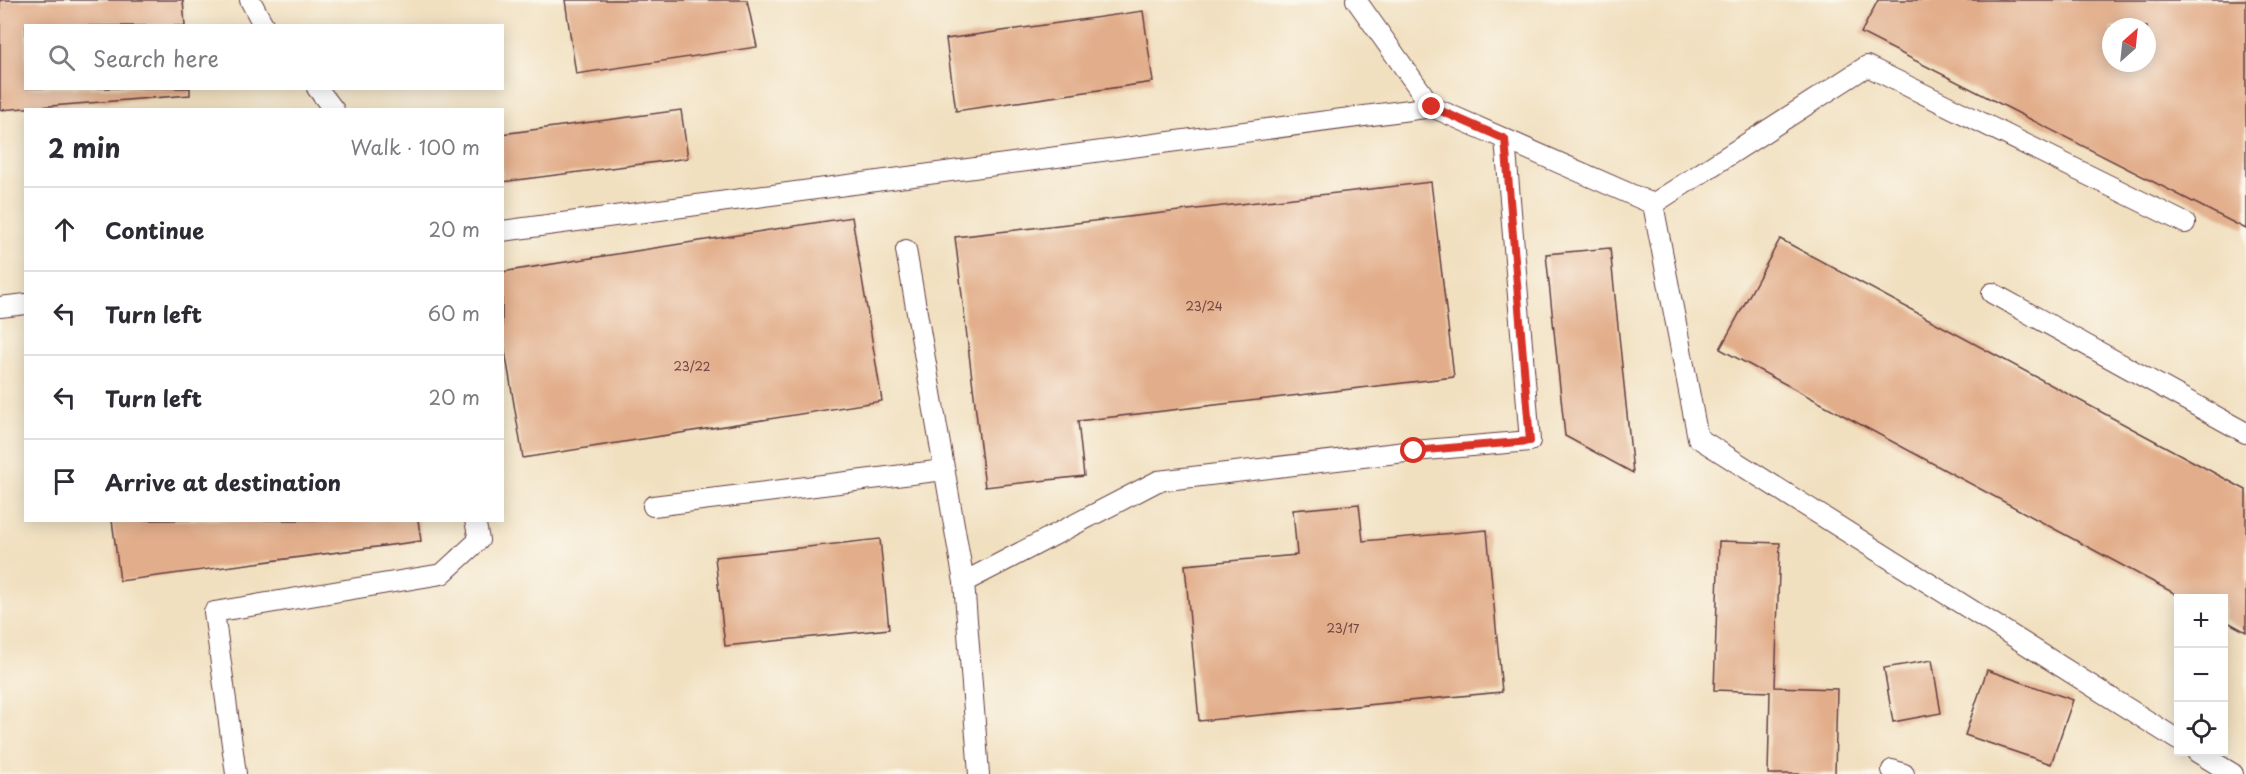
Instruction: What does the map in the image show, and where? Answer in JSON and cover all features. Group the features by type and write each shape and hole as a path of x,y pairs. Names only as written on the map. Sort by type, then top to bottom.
{"lane":[{"path":"250,0 263,24"},
{"path":"1356,0 1432,107 1653,204"},
{"path":"1653,204 1867,66 2185,224"},
{"path":"318,90 332,108"},
{"path":"504,231 1432,107"},
{"path":"964,582 1158,481 1414,451 1530,441 1505,139"},
{"path":"1653,204 1698,438 2174,737"},
{"path":"906,250 964,582 980,774"},
{"path":"1992,293 2246,433"},
{"path":"0,308 24,304"},
{"path":"653,506 944,470"},
{"path":"236,774 214,612 442,574 479,540 475,522"},
{"path":"2204,756 2233,774"}],"building":[{"path":"0,0 183,0 185,24 24,24 24,90 190,90 190,95 0,110"},
{"path":"565,0 747,0 757,47 576,74"},
{"path":"1878,0 2246,0 2246,229 1861,33"},
{"path":"1143,11 1153,82 956,111 946,39"},
{"path":"681,110 688,158 504,182 504,134"},
{"path":"1431,182 1454,377 1078,421 1084,476 985,487 955,237"},
{"path":"852,217 882,401 523,458 504,345 504,272"},
{"path":"1780,239 2246,490 2246,632 2228,622 2228,594 2176,594 1720,349"},
{"path":"1610,248 1633,473 1565,436 1546,254"},
{"path":"1359,504 1363,541 1487,530 1502,692 1199,721 1185,565 1297,555 1293,510"},
{"path":"112,522 418,522 421,541 120,581"},
{"path":"880,539 889,629 725,646 715,557"},
{"path":"1719,541 1780,543 1775,687 1837,689 1835,774 1768,774 1770,692 1714,690"},
{"path":"1932,660 1941,713 1893,722 1884,668"},
{"path":"1987,670 2073,700 2051,764 1965,735"}],"route":[{"path":"1414,451 1530,441 1505,139 1432,107"}]}
